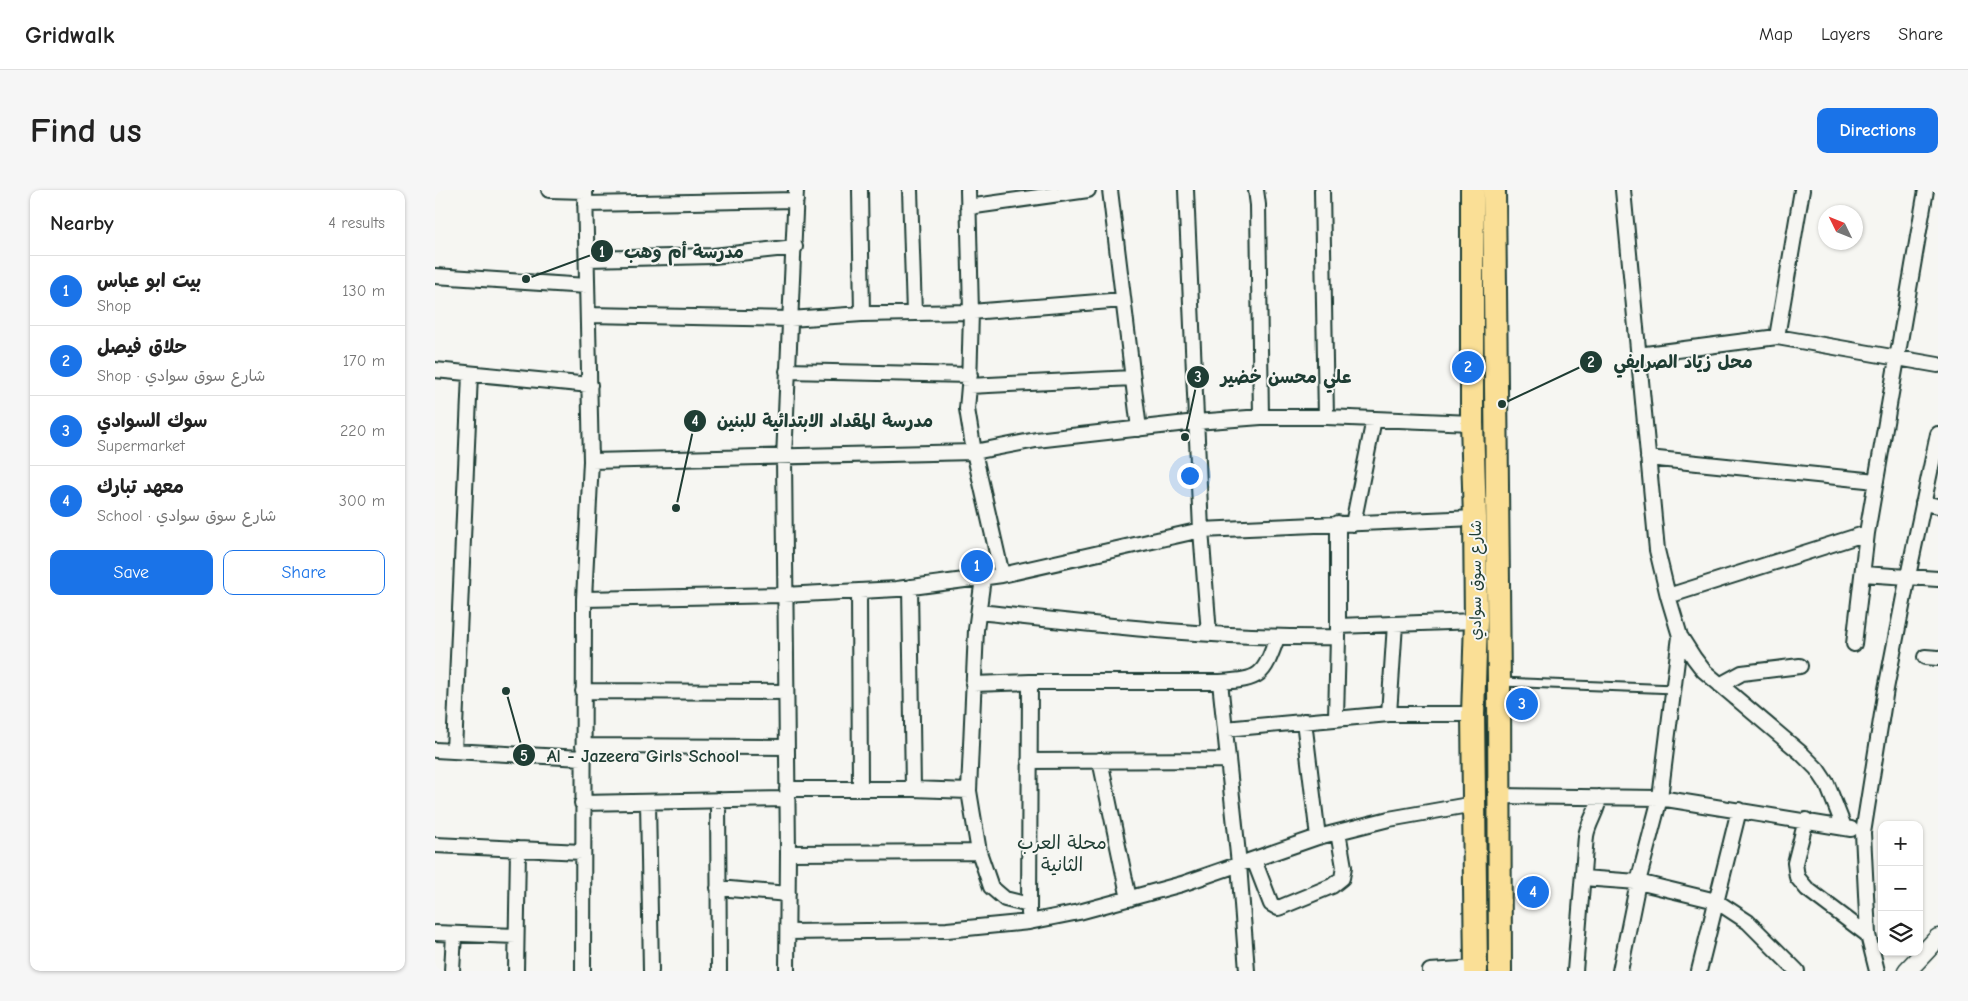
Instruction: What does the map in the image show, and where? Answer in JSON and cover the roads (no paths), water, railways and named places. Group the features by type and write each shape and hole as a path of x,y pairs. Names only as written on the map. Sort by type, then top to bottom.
{"main road":[{"name":"شارع سوق سوادي","path":"1472,190 1472,423 1476,621 1473,681 1476,970"},
{"name":"شارع سوق سوادي","path":"1494,190 1500,971"},
{"path":"1473,681 1499,682"}],"street":[{"path":"549,190 585,195 796,195 784,458 788,853 787,971"},
{"path":"860,190 862,314"},
{"path":"910,190 914,313"},
{"path":"967,190 971,312 970,380 967,409 974,452 1002,575"},
{"path":"969,208 1042,193 1088,190"},
{"path":"1111,190 1139,430"},
{"path":"1186,190 1201,530 1209,634"},
{"path":"1256,190 1258,205 1261,417"},
{"path":"1321,190 1326,417"},
{"path":"1623,190 1657,550 1680,636 1704,671 1801,753 1817,769 1827,784 1844,826"},
{"path":"1777,337 1802,190"},
{"path":"1854,644 1867,533 1927,190"},
{"path":"583,971 583,599 591,461 585,195"},
{"path":"587,259 713,256 795,247"},
{"path":"435,276 587,286"},
{"path":"588,315 790,319 862,314 971,312 1123,300"},
{"path":"1638,355 1777,337 1938,365"},
{"path":"435,370 590,385"},
{"path":"787,371 970,380 1133,378"},
{"path":"453,751 470,374"},
{"path":"591,461 784,458 974,452 1036,440 1139,430 1197,422 1261,417 1326,417 1472,423"},
{"path":"1353,524 1373,419"},
{"path":"1877,971 1867,935 1863,833 1886,689 1938,434"},
{"path":"1648,458 1876,480"},
{"path":"1923,503 1938,506"},
{"path":"583,599 784,595 910,588 1002,575 1201,530 1475,518"},
{"path":"1336,718 1338,523"},
{"path":"1668,596 1867,533"},
{"path":"1863,574 1938,578"},
{"path":"983,578 973,684 969,791 979,852 987,879 997,894 1005,899 1029,905"},
{"path":"910,588 913,789"},
{"path":"859,591 860,789"},
{"path":"979,612 1146,630 1277,638 1395,624 1476,621"},
{"path":"1389,714 1395,624"},
{"path":"1620,971 1638,882 1660,798 1675,689 1680,636"},
{"path":"973,684 1030,682 1219,682 1243,680 1252,678 1260,673 1270,658 1277,638"},
{"path":"1720,685 1742,673 1800,666"},
{"path":"1029,922 1030,682"},
{"path":"1219,682 1239,864 1247,971"},
{"path":"583,691 786,692"},
{"path":"1225,729 1389,714 1473,714"},
{"path":"1304,721 1318,837"},
{"path":"435,750 583,752 787,747"},
{"path":"1100,760 1129,899"},
{"path":"1029,761 1228,760"},
{"path":"582,803 718,800 860,789 969,791"},
{"path":"1499,796 1660,798 1844,826 1863,833"},
{"path":"1575,971 1587,830 1597,809 1599,797"},
{"path":"718,800 719,971"},
{"path":"648,802 651,971"},
{"path":"787,932 939,930 1029,922 1129,899 1254,860 1318,837 1389,819 1474,804"},
{"path":"1699,971 1739,810"},
{"path":"1806,820 1795,863 1797,877 1807,889 1867,935"},
{"path":"1254,860 1271,904 1278,908 1281,907 1332,886 1342,878 1344,867 1338,832"},
{"path":"435,845 582,852"},
{"path":"516,971 518,849"},
{"path":"788,853 979,852"},
{"path":"1583,878 1638,882 1715,901 1748,922 1797,971"},
{"path":"719,888 788,894"},
{"path":"435,933 516,936"},
{"path":"452,971 454,934"},
{"path":"1907,971 1938,938"},
{"path":"1430,971 1476,970"}],"lane":[{"path":"1499,682 1675,689"}],"place":[{"name":"مدرسة أم وهب","path":"526,279"},
{"name":"حلاق فيصل","path":"1468,367"},
{"name":"محل زياد الصرايفي","path":"1502,404"},
{"name":"علي محسن خضير","path":"1185,437"},
{"name":"مدرسة المقداد الابتدائية للبنين","path":"676,508"},
{"name":"بيت ابو عباس","path":"977,566"},
{"name":"Al - Jazeera Girls School","path":"506,691"},
{"name":"سوك السوادي","path":"1522,704"},
{"name":"معهد تبارك","path":"1533,892"}],"district":[{"name":"محلة العرب الثانية","path":"1062,853"}]}
